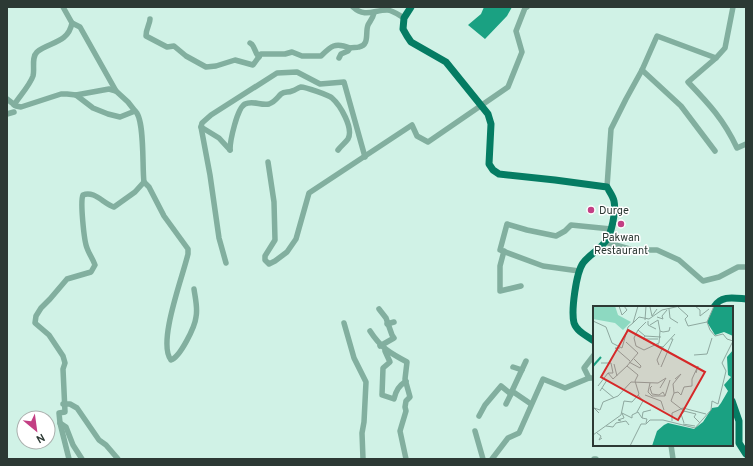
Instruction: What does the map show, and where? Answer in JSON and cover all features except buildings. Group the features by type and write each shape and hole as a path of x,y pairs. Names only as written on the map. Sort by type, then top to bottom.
{"main road":[{"path":"411,7 404,18 403,29 411,42 446,62 488,114 491,124 489,164 493,170 499,174 607,187 614,201 614,216 611,229 605,242 583,263 579,272 573,314 574,324 580,332 593,340"},
{"path":"715,306 721,300 737,298 746,299"},
{"path":"733,404 739,421 739,443 746,454"}],"street":[{"path":"63,7 72,23 80,27 116,91 128,102 139,116 144,182 149,187 164,216 188,249 188,254 169,324 166,347 168,356 171,360 181,351 195,324 197,316 194,289"},
{"path":"353,7 363,12 374,13 388,10 404,18"},
{"path":"268,162 274,202 275,240 265,256 265,260 269,264 286,252 296,239 309,193 412,125 417,136 428,142 508,87 522,52 516,31 525,8 527,7"},
{"path":"733,7 725,48 716,58 688,82 720,118 728,129 737,148 746,144"},
{"path":"150,19 146,29 146,36 167,46 174,46 186,56 204,67 216,66 235,60 253,65 261,54 284,54 292,52 302,56 321,56 333,46 340,45 350,48 360,47 367,40 368,25 374,13"},
{"path":"14,105 32,78 34,58 37,52 56,43 65,36 72,23"},
{"path":"607,187 611,129 642,70 657,36 716,58"},
{"path":"250,43 254,46 254,50 258,57"},
{"path":"339,58 341,54 348,51 350,48"},
{"path":"642,70 681,106 715,151"},
{"path":"226,263 219,238 210,175 201,127 202,123 211,115 277,73 297,72 320,84 344,82 365,157"},
{"path":"201,127 219,138 230,150 231,139 238,114 245,104 270,104 285,92 302,87 332,97 348,121 350,130 349,138 338,150"},
{"path":"7,99 14,105 21,108 61,94 76,95 109,89 116,91"},
{"path":"76,95 93,108 108,114 120,116 135,111"},
{"path":"7,114 14,112"},
{"path":"69,459 59,414 65,412 63,404 63,369 66,363 64,356 49,335 35,323 36,316 41,308 67,280 91,272 95,265 87,248 82,217 83,195 93,195 114,207 135,192 144,182"},
{"path":"579,272 543,266 500,250 507,224 556,236 565,231 571,224 611,229"},
{"path":"605,242 633,250 657,250 679,260 703,281 719,277 738,267 746,268"},
{"path":"504,252 500,266 500,291 521,286"},
{"path":"737,298 746,294"},
{"path":"379,310 386,318 387,324 394,338 380,346"},
{"path":"387,324 394,322"},
{"path":"344,323 354,358 366,382 362,433 363,459"},
{"path":"370,331 385,351 407,362 406,381 410,397 406,401 406,411 400,431 406,459"},
{"path":"385,351 390,362 383,368 382,395 394,399 395,392 399,386 406,381"},
{"path":"492,459 508,438 519,432 543,379 564,388 592,378 584,368 593,357"},
{"path":"506,404 526,361"},
{"path":"513,367 522,370"},
{"path":"479,416 485,405 501,386 532,404"},
{"path":"63,404 70,404 77,408 99,440 118,458"},
{"path":"60,423 66,427 73,445 82,459"},
{"path":"475,431 483,459"},
{"path":"671,446 672,459"}],"shaded area":[{"path":"484,7 512,7 507,16 485,39 468,25 481,14"}],"place":[{"name":"Durge","path":"591,210"},
{"name":"Pakwan Restaurant","path":"621,224"}]}
